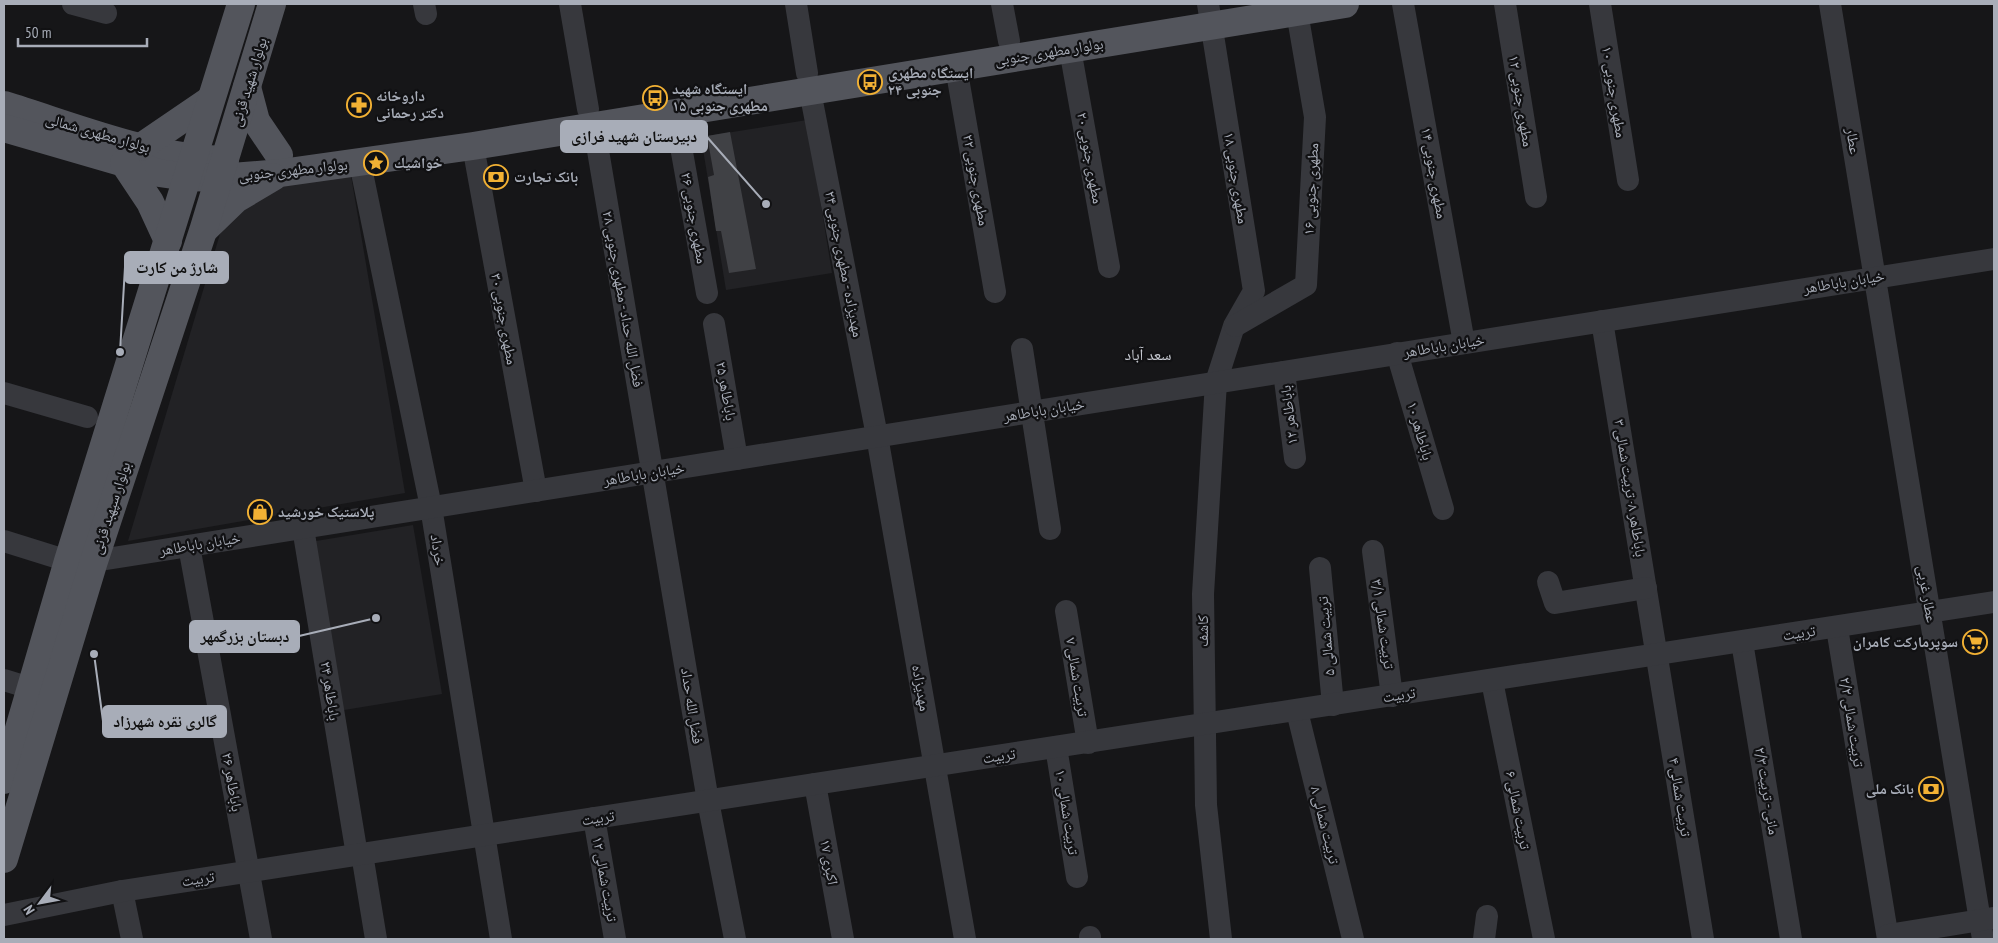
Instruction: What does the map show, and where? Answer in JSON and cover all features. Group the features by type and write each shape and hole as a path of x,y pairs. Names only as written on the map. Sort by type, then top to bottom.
{"main road":[{"name":"بولوار شهید قرنی","path":"190,168 241,4"},
{"name":"بولوار شهید قرنی","path":"222,169 272,4"},
{"name":"بولوار مطهری جنوبی","path":"280,164 360,163 472,146 591,118 675,113 809,82 1008,41 1216,10 1297,12 1345,4"},
{"name":"بولوار مطهری جنوبی","path":"190,168 222,169 280,164 591,118 809,82 956,67 1070,49 1216,10"},
{"path":"204,231 236,199 280,164 256,121 247,87"},
{"path":"168,241 150,202 133,155 210,100"},
{"name":"بولوار مطهری شمالی","path":"4,105 133,155"},
{"name":"بولوار مطهری شمالی","path":"4,128 190,168"},
{"name":"بولوار سپهبد قرنی","path":"4,859 81,561 168,241 190,168"},
{"name":"بولوار سپهبد قرنی","path":"4,780 30,688 81,561 204,231 222,169"}],"street":[{"path":"73,4 106,13"},
{"name":"فضل الله حداد - مطهری جنوبی ۲۸","path":"570,4 653,472"},
{"name":"مهدیزاده - مطهری جنوبی ۲۴","path":"796,4 809,82 877,436"},
{"path":"1002,4 1008,41"},
{"name":"مطهری جنوبی ۱۴","path":"1403,4 1464,343"},
{"name":"مطهری جنوبی ۱۲","path":"1505,4 1536,197"},
{"name":"مطهری جنوبی ۱۰","path":"1600,4 1628,180"},
{"name":"عطار","path":"1830,4 1875,278"},
{"name":"مطهری جنوبی ۱۸","path":"1216,10 1254,291 1234,326"},
{"name":"مطهری جنوبی ۱۶","path":"1234,326 1306,285 1314,117 1297,12"},
{"name":"مطهری جنوبی ۲۰","path":"1070,49 1109,267"},
{"name":"مطهری جنوبی ۲۲","path":"956,67 995,292"},
{"name":"مطهری جنوبی ۲۶","path":"675,113 707,293"},
{"name":"مطهری جنوبی ۳۰","path":"472,146 536,491"},
{"name":"خرداد","path":"360,163 431,508 501,939"},
{"name":"خیابان باباطاهر","path":"81,561 431,508 1994,258"},
{"name":"عطار غربی","path":"1875,278 1930,614 1986,926"},
{"name":"باباطاهر ۸- تربیت شمالی ۳","path":"1602,321 1657,655"},
{"name":"باباطاهر ۲۵","path":"714,324 737,459"},
{"name":"کاشف","path":"1221,939 1206,805 1203,594 1216,382 1234,326"},
{"path":"1022,349 1050,529"},
{"name":"باباطاهر ۱۰","path":"1398,354 1443,508"},
{"name":"باباطاهر ۱۲","path":"1284,372 1295,458"},
{"path":"4,393 87,417"},
{"name":"مهدیزاده","path":"877,436 964,939"},
{"name":"فضل الله حداد","path":"653,472 708,801 735,939"},
{"name":"باباطاهر ۲۴","path":"303,528 376,939"},
{"path":"4,541 81,561"},
{"name":"باباطاهر ۲۶","path":"189,546 261,939"},
{"name":"تربیت شمالی ۳/۱","path":"1373,551 1392,696"},
{"name":"تربیت شمالی ۵","path":"1320,568 1332,705"},
{"path":"1548,582 1555,603 1646,588"},
{"name":"تربیت","path":"4,915 122,891 248,871 1930,614 1994,602"},
{"name":"تربیت شمالی ۷","path":"1066,611 1088,743"},
{"name":"تربیت شمالی ۲/۲","path":"1837,628 1888,937"},
{"name":"مانی - تربیت ۲/۳","path":"1742,642 1792,939"},
{"name":"تربیت شمالی ۴","path":"1657,655 1703,939"},
{"path":"4,680 30,688"},
{"name":"تربیت شمالی ۶","path":"1492,681 1544,939"},
{"name":"تربیت شمالی ۸","path":"1297,711 1352,939"},
{"name":"تربیت شمالی ۱۰","path":"1056,747 1078,877"},
{"name":"اکبری ۱۷","path":"815,784 843,939"},
{"name":"تربیت شمالی ۱۲","path":"594,818 615,939"},
{"path":"122,891 132,939"},
{"path":"1484,939 1487,916"},
{"path":"1888,937 1986,926"}],"shaded area":[{"path":"807,120 832,273 726,290 701,137"},
{"path":"351,176 405,493 128,541 223,224 273,186"},
{"path":"413,525 442,694 338,711 310,542"}],"building":[{"path":"730,132 756,269 729,273 721,231 716,231 708,177 714,175 707,136"}],"place":[{"name":"ایستگاه مطهری جنوبی ۲۴","path":"870,82"},
{"name":"ایستگاه شهید مطهری جنوبی ۱۵","path":"655,98"},
{"name":"داروخانه دکتر رحمانی","path":"359,105"},
{"name":"خواشيك","path":"376,163"},
{"name":"بانک تجارت","path":"496,177"},
{"name":"دبیرستان شهید فرازی","path":"766,204"},
{"name":"شارژ من کارت","path":"120,352"},
{"name":"پلاستیک خورشید","path":"260,512"},
{"name":"دبستان بزرگمهر","path":"376,618"},
{"name":"سوپرمارکت کامران","path":"1975,642"},
{"name":"گالری نقره شهرزاد","path":"94,654"},
{"name":"بانک ملی","path":"1931,789"}],"district":[{"name":"سعد آباد","path":"1148,354"}]}
